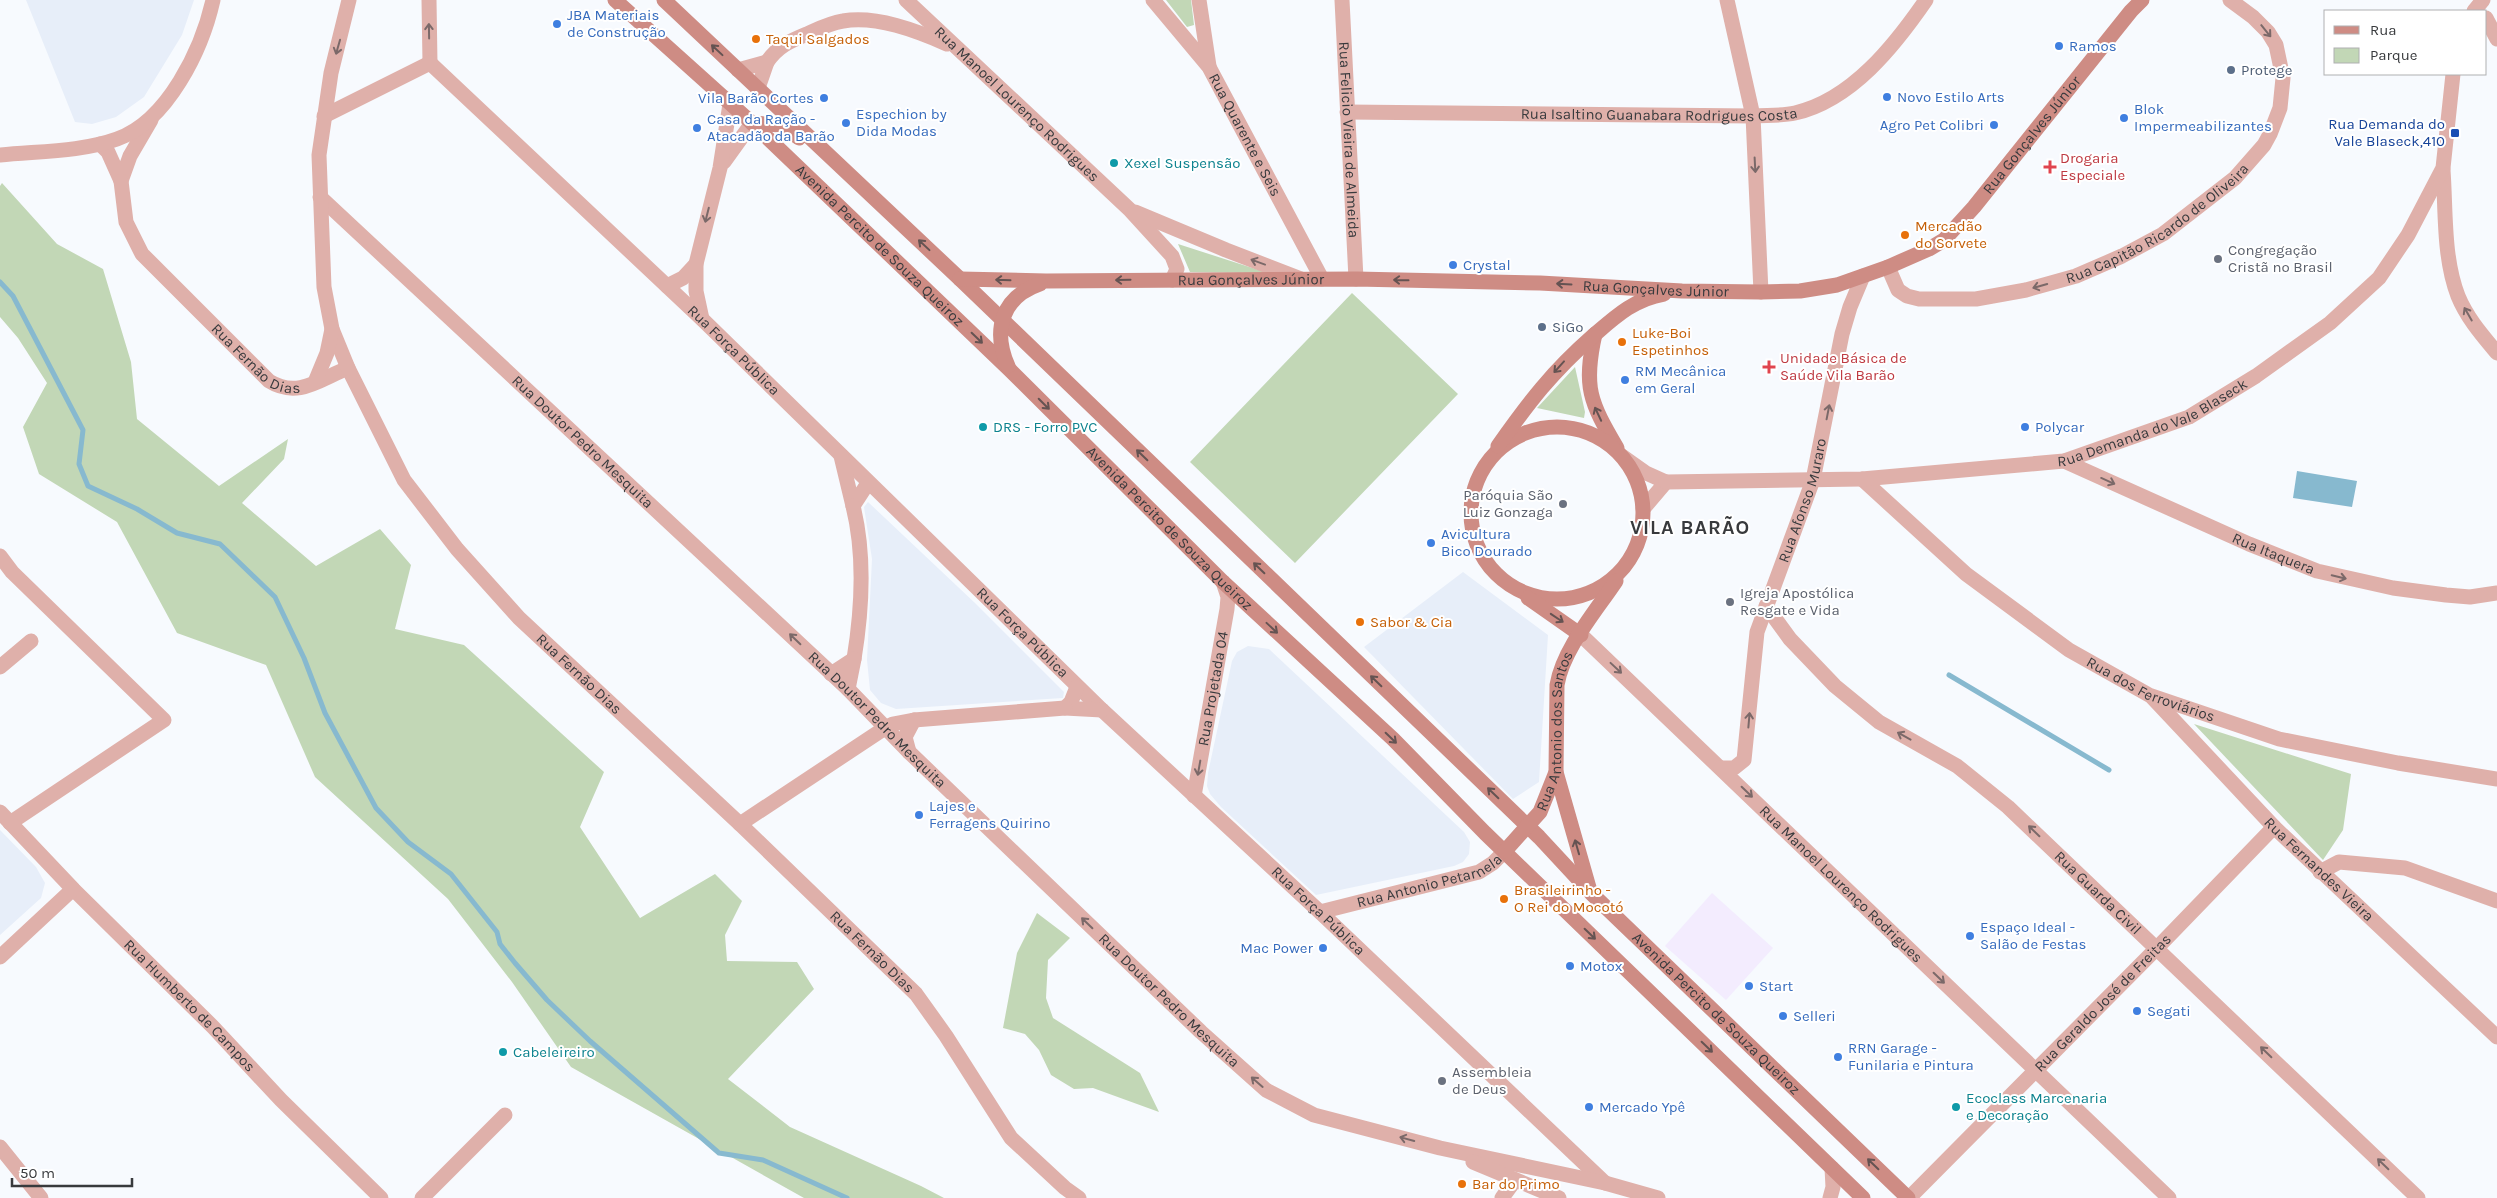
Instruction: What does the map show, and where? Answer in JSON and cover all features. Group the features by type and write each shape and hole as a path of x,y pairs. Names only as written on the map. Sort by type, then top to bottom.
{"main road":[{"name":"Avenida Percito de Souza Queiroz","path":"615,0 752,123 1009,369 1223,582 1393,739 1505,851 1863,1198"},
{"name":"Avenida Percito de Souza Queiroz","path":"664,0 960,279 1528,827 1591,893 1909,1198"},
{"name":"Rua Gonçalves Júnior","path":"960,279 1046,282 1356,279 1540,283 1682,291 1761,292 1800,291 1837,285 1888,267 1929,249 1944,240 1974,207 2125,18 2142,0"},
{"path":"752,123 770,122 788,129 850,186 872,196"},
{"name":"Rua Gonçalves Júnior","path":"1003,321 1011,304 1017,297 1027,288 1046,282"},
{"path":"1595,334 1588,380 1591,399 1598,417 1637,481 1643,509 1640,536 1621,572 1598,589 1566,599 1534,596 1504,581 1482,557 1471,526 1472,494 1486,464 1532,397 1564,361 1595,334 1622,311 1638,302 1656,296 1682,291"},
{"path":"1003,321 999,336 1009,369"},
{"path":"1486,464 1511,440 1543,428 1578,429 1594,435 1622,456"},
{"name":"Rua Antonio dos Santos","path":"1528,827 1540,812 1556,772 1558,680 1564,662 1629,560"},
{"name":"Rua Manoel Lourenço Rodrigues","path":"1504,581 1581,635"},
{"path":"1556,772 1591,893"},
{"path":"1505,851 1528,827"}],"street":[{"name":"Rua Fernão Dias","path":"121,180 130,156 152,119 182,78 198,48 214,0"},
{"path":"348,368 332,330 324,287 319,155 331,73 349,0"},
{"path":"324,116 430,63 429,0"},
{"name":"Rua Quarente e Seis","path":"1153,0 1209,67 1322,279"},
{"path":"1199,0 1209,67"},
{"name":"Rua Felicio Vieira de Almeida","path":"1342,0 1356,279"},
{"path":"1727,0 1753,116 1761,292"},
{"name":"Rua Isaltino Guanabara Rodrigues Costa","path":"1347,112 1753,116 1795,113 1825,101 1872,69 1926,0"},
{"name":"Rua Capitão Ricardo de Oliveira","path":"1888,267 1898,290 1907,296 1919,299 1976,299 2026,290 2076,276 2122,256 2163,234 2235,178 2270,134 2280,108 2283,78 2276,45 2268,32 2253,16 2230,0"},
{"path":"903,29 915,18 910,4"},
{"name":"Rua Manoel Lourenço Rodrigues","path":"910,4 1129,209 1172,256 1177,269 1172,280"},
{"path":"2487,20 2497,39"},
{"path":"758,88 767,62 782,45 842,21 869,21 903,29 929,36 960,51"},
{"path":"738,70 767,62"},
{"name":"Rua Força Pública","path":"430,63 702,319 1077,687 1320,912 1621,1198"},
{"name":"Rua Demanda do Vale Blaseck","path":"1622,456 1646,473 1666,482 1862,479 2064,461 2189,417 2237,389 2330,323 2379,278 2408,235 2443,168 2453,75"},
{"path":"702,319 696,291 696,264 720,168 730,104"},
{"path":"0,155 100,144 119,138 152,119"},
{"path":"720,168 752,123"},
{"name":"Rua Fernão Dias","path":"100,144 108,152 121,180 126,222 142,254 269,381 288,390 299,389 348,368 404,480 457,549 519,618 740,824 916,994 946,1036 1011,1138 1065,1188 1079,1198"},
{"path":"2443,168 2446,222 2453,279 2458,297 2477,329 2497,353"},
{"name":"Rua Doutor Pedro Mesquita","path":"320,197 848,689 885,728 1201,1032 1266,1090 1314,1114 1440,1148 1606,1183"},
{"path":"2428,198 2438,205 2446,222"},
{"name":"Rua Manoel Lourenço Rodrigues","path":"1129,209 1226,250 1304,279"},
{"path":"322,236 333,225 340,223 350,225"},
{"path":"667,286 683,278 696,264"},
{"name":"Rua Afonso Muraro","path":"1721,768 1734,768 1744,760 1757,632 1813,480 1842,334 1863,276"},
{"path":"315,382 327,353 332,330"},
{"path":"840,456 853,506 860,564 858,637 848,689"},
{"name":"Rua Itaquera","path":"2064,461 2249,544 2317,571 2375,584 2446,595 2470,597 2497,593"},
{"name":"Rua dos Ferroviários","path":"1862,479 1966,574 2068,650 2149,694 2279,739 2497,779"},
{"path":"1643,509 1666,482"},
{"path":"853,506 868,483"},
{"path":"0,556 12,572 164,720 5,818"},
{"name":"Rua Projetada 04","path":"1194,796 1227,609 1228,597 1223,582"},
{"name":"Rua Guarda Civil","path":"1766,606 1790,639 1835,686 1879,722 1957,766 2008,807 2418,1198"},
{"name":"Rua Manoel Lourenço Rodrigues","path":"1581,635 2169,1198"},
{"path":"0,668 31,641"},
{"path":"831,674 854,659"},
{"path":"1065,708 1073,698 1077,687"},
{"name":"Rua Fernandes Vieira","path":"2149,694 2274,827 2497,1037"},
{"path":"740,824 893,724 914,720 1065,708 1102,710"},
{"path":"910,752 905,737 914,720"},
{"name":"Rua Humberto de Campos","path":"5,818 170,983 281,1100 381,1198"},
{"name":"Rua Geraldo José de Freitas","path":"1909,1198 2158,948 2274,827"},
{"name":"Rua Antonio Petarnela","path":"1320,912 1479,872 1493,863 1505,851"},
{"path":"2320,872 2339,862 2404,868 2497,901"},
{"path":"0,956 73,888"},
{"path":"422,1198 505,1115"},
{"path":"0,1147 41,1198"},
{"name":"Rua Doutor Pedro Mesquita","path":"1440,1148 1515,1180"},
{"path":"1830,1198 1833,1187 1832,1168"},
{"path":"1502,1198 1515,1180 1559,1198"},
{"path":"1606,1183 1658,1198"}],"shaded area":[{"path":"26,0 194,0 182,35 144,97 116,117 92,124 75,122"},
{"path":"868,502 975,603 1064,692 1063,698 896,709 881,703 870,690 867,660 872,559 864,507"},
{"path":"1463,572 1548,635 1539,782 1513,799 1364,647"},
{"path":"1248,646 1269,649 1464,832 1470,842 1469,854 1463,862 1454,866 1316,895 1221,807 1210,794 1207,786 1208,773 1232,661 1237,652"},
{"path":"0,830 36,867 45,883 41,898 0,935"},
{"path":"1712,893 1773,948 1726,1000 1665,946"}],"green space":[{"path":"1166,0 1191,0 1194,25 1187,27"},
{"path":"2,183 57,244 103,269 131,362 137,419 219,486 288,439 284,459 242,503 316,566 380,529 411,565 395,629 464,645 604,772 580,827 640,918 715,874 742,901 725,935 727,961 797,962 814,989 728,1079 790,1127 944,1198 804,1198 571,1067 512,982 448,899 315,777 266,665 177,633 117,522 39,474 23,427 47,383 18,338 0,317 0,186"},
{"path":"1178,244 1268,273 1190,272"},
{"path":"1352,293 1458,394 1295,563 1190,462"},
{"path":"1575,367 1585,412 1584,418 1537,408"},
{"path":"2194,724 2351,774 2343,830 2323,860"},
{"path":"1037,913 1070,938 1048,960 1046,998 1053,1018 1140,1073 1159,1112 1093,1088 1074,1089 1051,1075 1039,1050 1025,1034 1003,1028 1017,953"}],"water":[{"path":"2297,471 2357,481 2352,507 2293,498"}],"waterway":[{"path":"0,282 13,296 83,430 79,464 88,486 137,509 177,533 220,544 275,597 304,658 325,713 376,808 408,842 451,874 497,932 500,944 547,1000 590,1041 719,1153 763,1160 847,1198"},
{"path":"1949,675 2109,770"}],"place":[{"name":"JBA Materiais de Construção","path":"557,24"},
{"name":"Taqui Salgados","path":"756,39"},
{"name":"Ramos","path":"2059,46"},
{"name":"Protege","path":"2231,70"},
{"name":"Novo Estilo Arts","path":"1887,97"},
{"name":"Vila Barão Cortes","path":"824,98"},
{"name":"Blok Impermeabilizantes","path":"2124,118"},
{"name":"Espechion by Dida Modas","path":"846,123"},
{"name":"Agro Pet Colibri","path":"1994,125"},
{"name":"Casa da Ração - Atacadão da Barão","path":"697,128"},
{"name":"Rua Demanda do Vale Blaseck,410","path":"2455,133"},
{"name":"Xexel Suspensão","path":"1114,163"},
{"name":"Drogaria Especiale","path":"2050,167"},
{"name":"Mercadão do Sorvete","path":"1905,235"},
{"name":"Congregação Cristã no Brasil","path":"2218,259"},
{"name":"Crystal","path":"1453,265"},
{"name":"SiGo","path":"1542,327"},
{"name":"Luke-Boi Espetinhos","path":"1622,342"},
{"name":"Unidade Básica de Saúde Vila Barão","path":"1769,367"},
{"name":"RM Mecânica em Geral","path":"1625,380"},
{"name":"DRS - Forro PVC","path":"983,427"},
{"name":"Polycar","path":"2025,427"},
{"name":"Paróquia São Luiz Gonzaga","path":"1563,504"},
{"name":"Avicultura Bico Dourado","path":"1431,543"},
{"name":"Igreja Apostólica Resgate e Vida","path":"1730,602"},
{"name":"Sabor & Cia","path":"1360,622"},
{"name":"Lajes e Ferragens Quirino","path":"919,815"},
{"name":"Brasileirinho - O Rei do Mocotó","path":"1504,899"},
{"name":"Espaço Ideal - Salão de Festas","path":"1970,936"},
{"name":"Mac Power","path":"1323,948"},
{"name":"Motox","path":"1570,966"},
{"name":"Start","path":"1749,986"},
{"name":"Segati","path":"2137,1011"},
{"name":"Selleri","path":"1783,1016"},
{"name":"Cabeleireiro","path":"503,1052"},
{"name":"RRN Garage - Funilaria e Pintura","path":"1838,1057"},
{"name":"Assembleia de Deus","path":"1442,1081"},
{"name":"Mercado Ypê","path":"1589,1107"},
{"name":"Ecoclass Marcenaria e Decoração","path":"1956,1107"},
{"name":"Bar do Primo","path":"1462,1184"}],"district":[{"name":"VILA BARÃO","path":"1690,527"}]}
